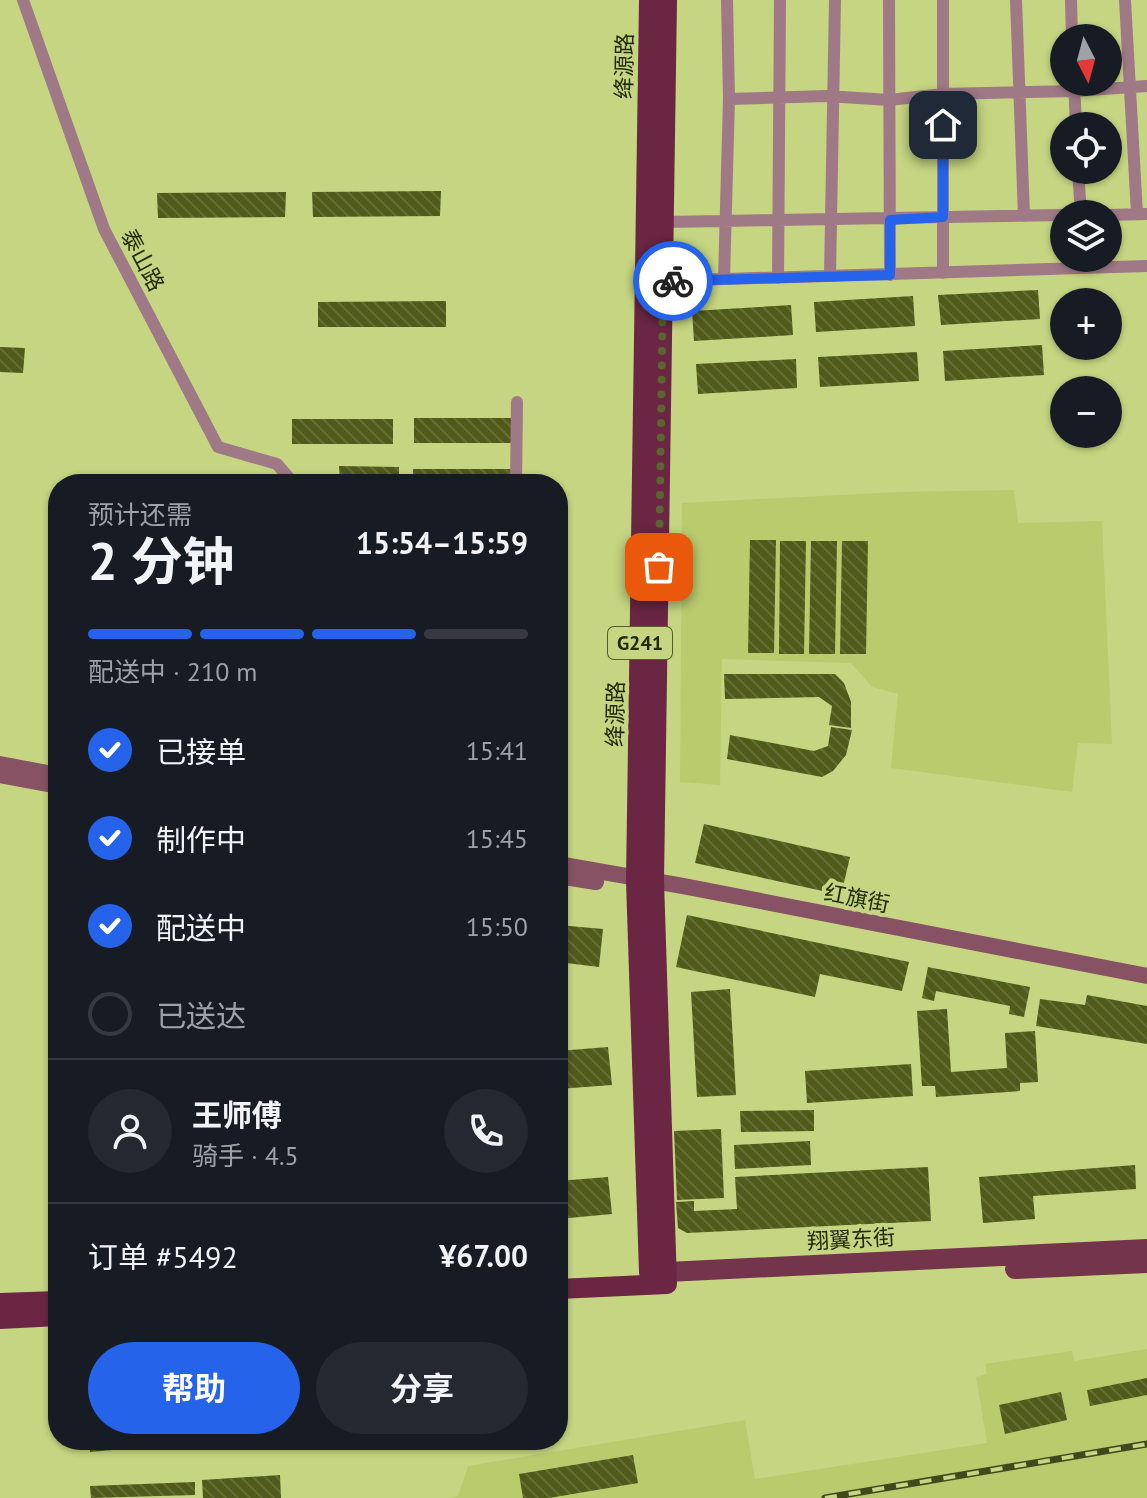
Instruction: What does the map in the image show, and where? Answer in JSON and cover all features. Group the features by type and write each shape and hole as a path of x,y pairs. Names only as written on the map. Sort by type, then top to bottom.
{"highway":[{"name":"绛源路","path":"649,0 646,885 659,1278"},
{"name":"绛源路","path":"646,885 663,281 667,0"},
{"name":"翔翼东街","path":"568,1277 659,1278"},
{"name":"翔翼东街","path":"568,1288 659,1278"},
{"path":"0,1303 48,1301"},
{"path":"0,1319 48,1317"}],"main road":[{"path":"0,764 48,773"},
{"path":"0,775 48,784"},
{"name":"红旗街","path":"568,866 1147,987"},
{"name":"红旗街","path":"568,877 646,885 1147,976"},
{"name":"翔翼东街","path":"659,1278 1147,1249"},
{"name":"翔翼东街","path":"659,1278 1147,1263"}],"street":[{"name":"泰山路","path":"23,0 104,229 218,447 277,464 286,474"},
{"path":"724,279 729,99 727,0"},
{"path":"778,278 780,0"},
{"path":"830,276 835,0"},
{"path":"889,0 890,275"},
{"path":"943,0 943,273"},
{"path":"1016,0 1024,216"},
{"path":"1071,0 1072,24"},
{"path":"1122,215 1142,214 1125,0"},
{"path":"1122,87 1147,86"},
{"path":"729,99 834,96 889,100 1050,89"},
{"path":"664,222 1050,215"},
{"path":"663,281 1147,266"},
{"path":"516,474 517,402"}],"shaded area":[{"path":"1014,490 1018,523 1102,521 1112,744 1078,743 1072,792 891,768 898,694 872,687 851,663 722,659 720,785 680,782 682,503 899,492"},
{"path":"1147,1349 1147,1498 448,1498 458,1496 468,1466 745,1420 755,1479 987,1443 976,1377 987,1374 985,1364 1072,1351 1074,1361"}],"building":[{"path":"441,191 440,216 313,217 312,192"},
{"path":"286,192 285,217 158,218 157,193"},
{"path":"1038,290 1040,319 941,325 938,295"},
{"path":"913,296 915,326 816,332 814,302"},
{"path":"446,301 446,327 318,327 318,302"},
{"path":"791,305 793,335 694,341 692,311"},
{"path":"1042,345 1044,375 945,381 943,351"},
{"path":"0,347 25,348 23,373 0,372"},
{"path":"917,352 919,381 820,387 818,357"},
{"path":"796,359 797,388 698,394 696,364"},
{"path":"414,418 515,418 515,443 414,443"},
{"path":"292,419 393,419 393,444 292,444"},
{"path":"339,466 399,467 399,474 339,474"},
{"path":"413,469 514,469 514,474 413,474"},
{"path":"750,540 776,540 774,653 748,653"},
{"path":"780,541 806,541 804,654 779,654"},
{"path":"811,541 837,541 835,654 809,654"},
{"path":"842,541 868,541 866,654 840,654"},
{"path":"724,674 835,674 844,683 851,702 851,728 829,725 832,706 819,697 725,699"},
{"path":"831,727 852,730 846,755 833,771 822,777 727,759 730,735 814,751 828,746"},
{"path":"704,824 850,857 841,895 695,863"},
{"path":"687,915 909,962 902,991 820,974 815,997 676,967"},
{"path":"568,926 603,929 599,967 568,963"},
{"path":"928,967 1030,987 1024,1017 1009,1014 1010,1006 936,991 934,1001 922,998"},
{"path":"730,989 736,1095 697,1097 691,992"},
{"path":"1087,995 1147,1006 1147,1044 1036,1026 1040,999 1085,1005"},
{"path":"947,1009 951,1072 1007,1068 1005,1033 1035,1031 1038,1082 1020,1083 1020,1091 936,1097 935,1086 922,1086 917,1011"},
{"path":"608,1047 612,1085 568,1088 568,1050"},
{"path":"911,1064 913,1096 807,1103 805,1071"},
{"path":"814,1110 814,1131 741,1132 740,1111"},
{"path":"721,1129 724,1198 677,1200 674,1131"},
{"path":"810,1141 811,1165 735,1169 734,1145"},
{"path":"1135,1165 1136,1189 1033,1196 1035,1219 983,1223 979,1177"},
{"path":"928,1167 931,1221 687,1233 678,1228 676,1202 694,1201 694,1211 737,1209 735,1177"},
{"path":"608,1177 612,1214 568,1218 568,1180"},
{"path":"1147,1378 1147,1395 1090,1406 1087,1390"},
{"path":"1061,1392 1067,1420 1005,1434 999,1405"},
{"path":"633,1455 638,1483 549,1498 523,1498 519,1474"},
{"path":"280,1475 281,1498 203,1498 202,1480"},
{"path":"195,1482 195,1495 91,1498 90,1486"}],"railway":[{"path":"825,1498 1147,1444"}],"way so far":[{"path":"659,567 663,281 673,281"}],"route":[{"path":"673,281 890,275 890,220 943,217 943,125"}]}
